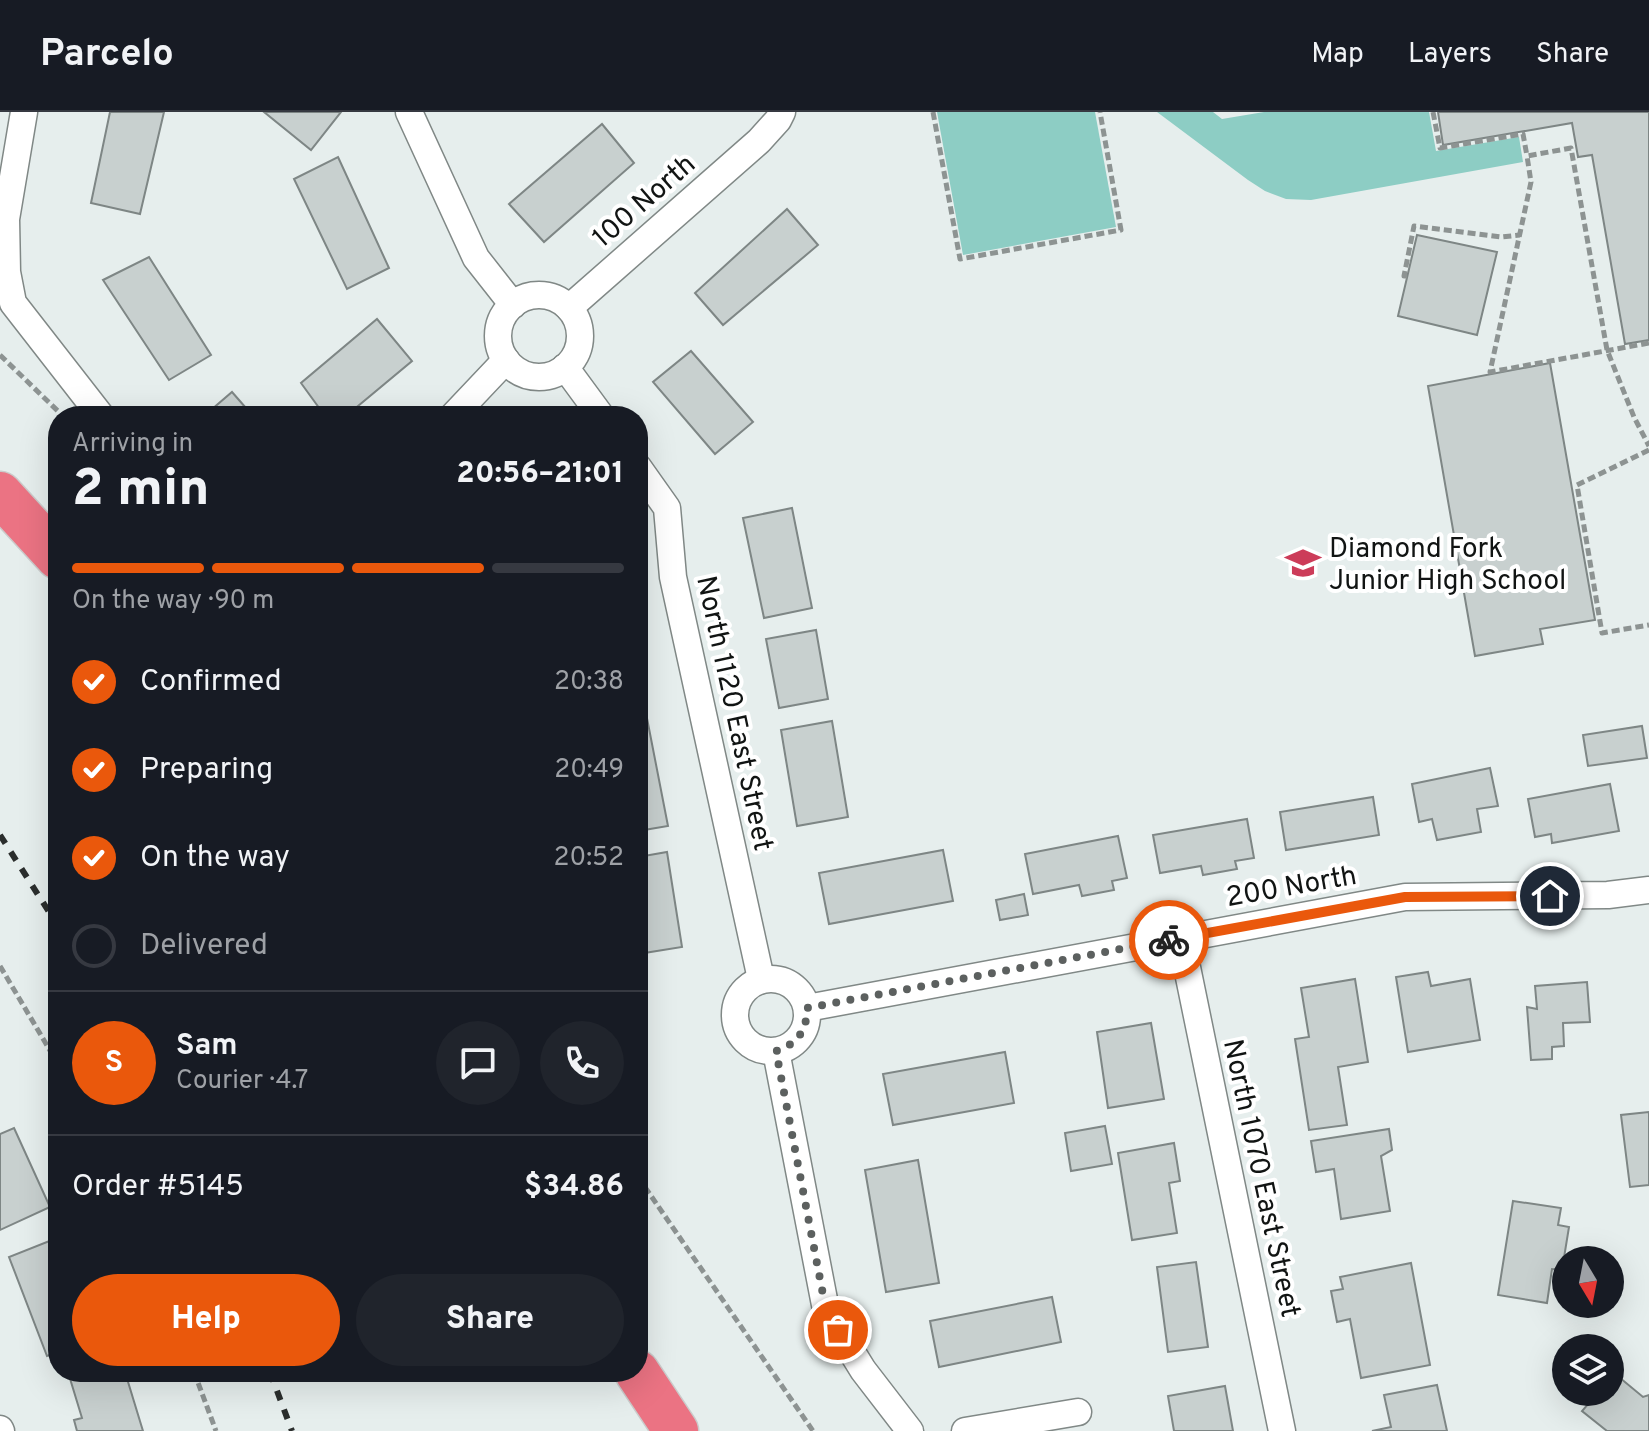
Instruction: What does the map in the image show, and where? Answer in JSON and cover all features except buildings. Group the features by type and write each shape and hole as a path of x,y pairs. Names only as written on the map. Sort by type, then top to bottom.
{"highway":[{"path":"0,494 48,546"},
{"path":"644,1382 676,1431"}],"street":[{"path":"24,112 6,219 7,272 13,303 93,406"},
{"path":"409,112 476,258 513,305"},
{"path":"759,141 761,112"},
{"name":"100 North","path":"569,308 759,141 782,112"},
{"path":"531,296 558,300 569,308 580,332 574,357 565,367 541,377 515,369 506,360 498,334 508,309 531,296"},
{"path":"462,406 506,360"},
{"path":"565,367 594,406"},
{"name":"North 1120 East Street","path":"648,481 667,508 673,577 761,979"},
{"name":"200 North","path":"807,1008 1405,897 1608,895 1649,890"},
{"name":"North 1070 East Street","path":"1181,938 1282,1431"},
{"path":"773,978 795,987 807,1008 807,1019 797,1040 776,1051 764,1051 752,1046 736,1028 735,1004 750,984 761,979 773,978"},
{"path":"776,1051 826,1310 863,1370 910,1431"},
{"path":"965,1431 1078,1412"}],"path":[{"path":"933,112 960,259 1121,230 1100,112"},
{"path":"1433,112 1440,148 1523,134 1531,182 1490,372 1649,343"},
{"path":"1527,156 1571,148 1607,350 1649,448 1577,485 1602,633 1649,625"},
{"path":"1407,276 1404,276 1414,226 1502,237 1520,235"},
{"path":"0,355 53,406"},
{"path":"0,966 48,1047"},
{"path":"648,1192 813,1431"},
{"path":"198,1382 216,1431"}],"green space":[{"path":"937,112 1095,112 1116,227 963,255"},
{"path":"1157,112 1213,112 1222,119 1264,112 1429,112 1436,151 1519,137 1523,162 1311,200 1286,199 1248,180"}],"railway":[{"path":"0,835 48,910"},
{"path":"274,1382 292,1431"}],"way so far":[{"path":"838,1330 826,1310 776,1051 797,1040 807,1019 807,1008 1169,940"}],"place":[{"name":"Diamond Fork Junior High School","path":"1303,563"}],"route":[{"path":"1169,940 1405,897 1550,896"}]}
